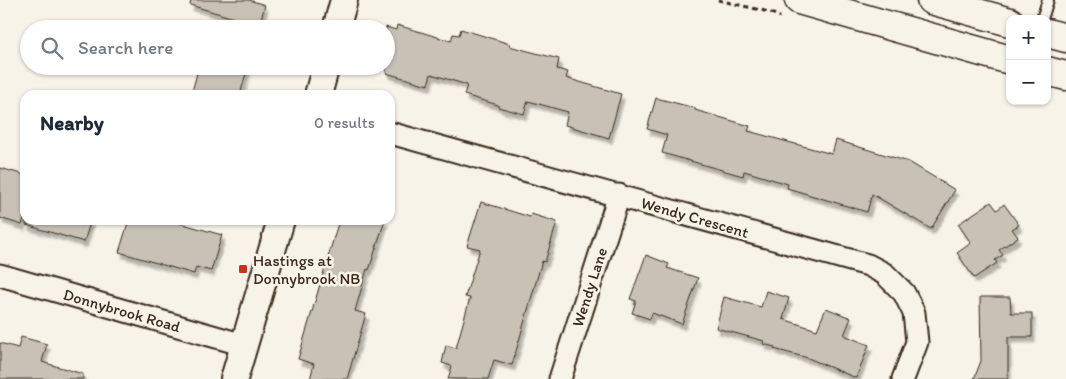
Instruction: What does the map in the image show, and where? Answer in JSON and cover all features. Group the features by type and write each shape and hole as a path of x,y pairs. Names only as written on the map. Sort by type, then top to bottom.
{"main road":[{"path":"799,0 1006,59"},
{"path":"932,0 1006,21"},
{"path":"1051,34 1066,38"},
{"path":"1051,72 1066,76"}],"street":[{"path":"338,20 344,0"},
{"path":"319,90 324,75"},
{"name":"Wendy Crescent","path":"395,134 868,265 886,274 904,294 914,313 917,342 903,379"},
{"name":"Wendy Lane","path":"560,379 619,195"},
{"path":"234,379 280,225"},
{"name":"Donnybrook Road","path":"0,275 244,345"}],"lane":[{"path":"1043,15 1048,0"}],"building":[{"path":"191,0 249,0 265,5 261,20 233,20 234,18 190,5"},
{"path":"397,25 451,41 453,34 459,35 461,29 510,44 509,46 559,59 557,69 568,72 566,78 621,94 609,138 565,125 568,112 528,101 524,114 464,95 467,85 431,74 428,85 393,75 395,75"},
{"path":"197,75 246,75 241,90 192,90"},
{"path":"656,98 695,108 695,110 750,126 748,131 832,154 836,140 909,162 955,190 931,229 872,194 867,212 787,188 788,184 744,171 743,176 662,153 667,135 647,129"},
{"path":"0,168 20,174 20,224 0,218"},
{"path":"481,202 530,217 531,214 557,222 545,262 542,261 512,365 494,360 488,379 448,379 452,366 442,363 446,345 456,348 470,298 465,297 480,249 467,246"},
{"path":"991,202 997,210 1004,204 1019,225 1012,229 1018,237 999,250 1003,255 995,260 997,263 974,278 957,253 971,243 958,224"},
{"path":"26,225 89,225 84,242"},
{"path":"127,225 187,225 222,235 211,271 196,267 194,274 119,252"},
{"path":"338,225 383,225 369,270 367,269 355,311 366,314 347,379 310,379 314,364 298,359"},
{"path":"646,255 669,264 667,268 698,278 682,324 652,313 650,319 632,313 636,301 630,299"},
{"path":"766,291 789,298 783,319 817,330 826,308 851,318 844,335 869,345 856,378 808,358 774,349 775,347 763,344 764,341 716,328 724,297 761,307"},
{"path":"980,297 1010,297 1011,313 1032,313 1032,337 1008,337 1008,379 974,379 981,361"},
{"path":"21,337 47,344 42,362 83,374 83,379 0,379 0,343 18,348"}],"place":[{"name":"Hastings at Donnybrook NB","path":"243,269"}]}
